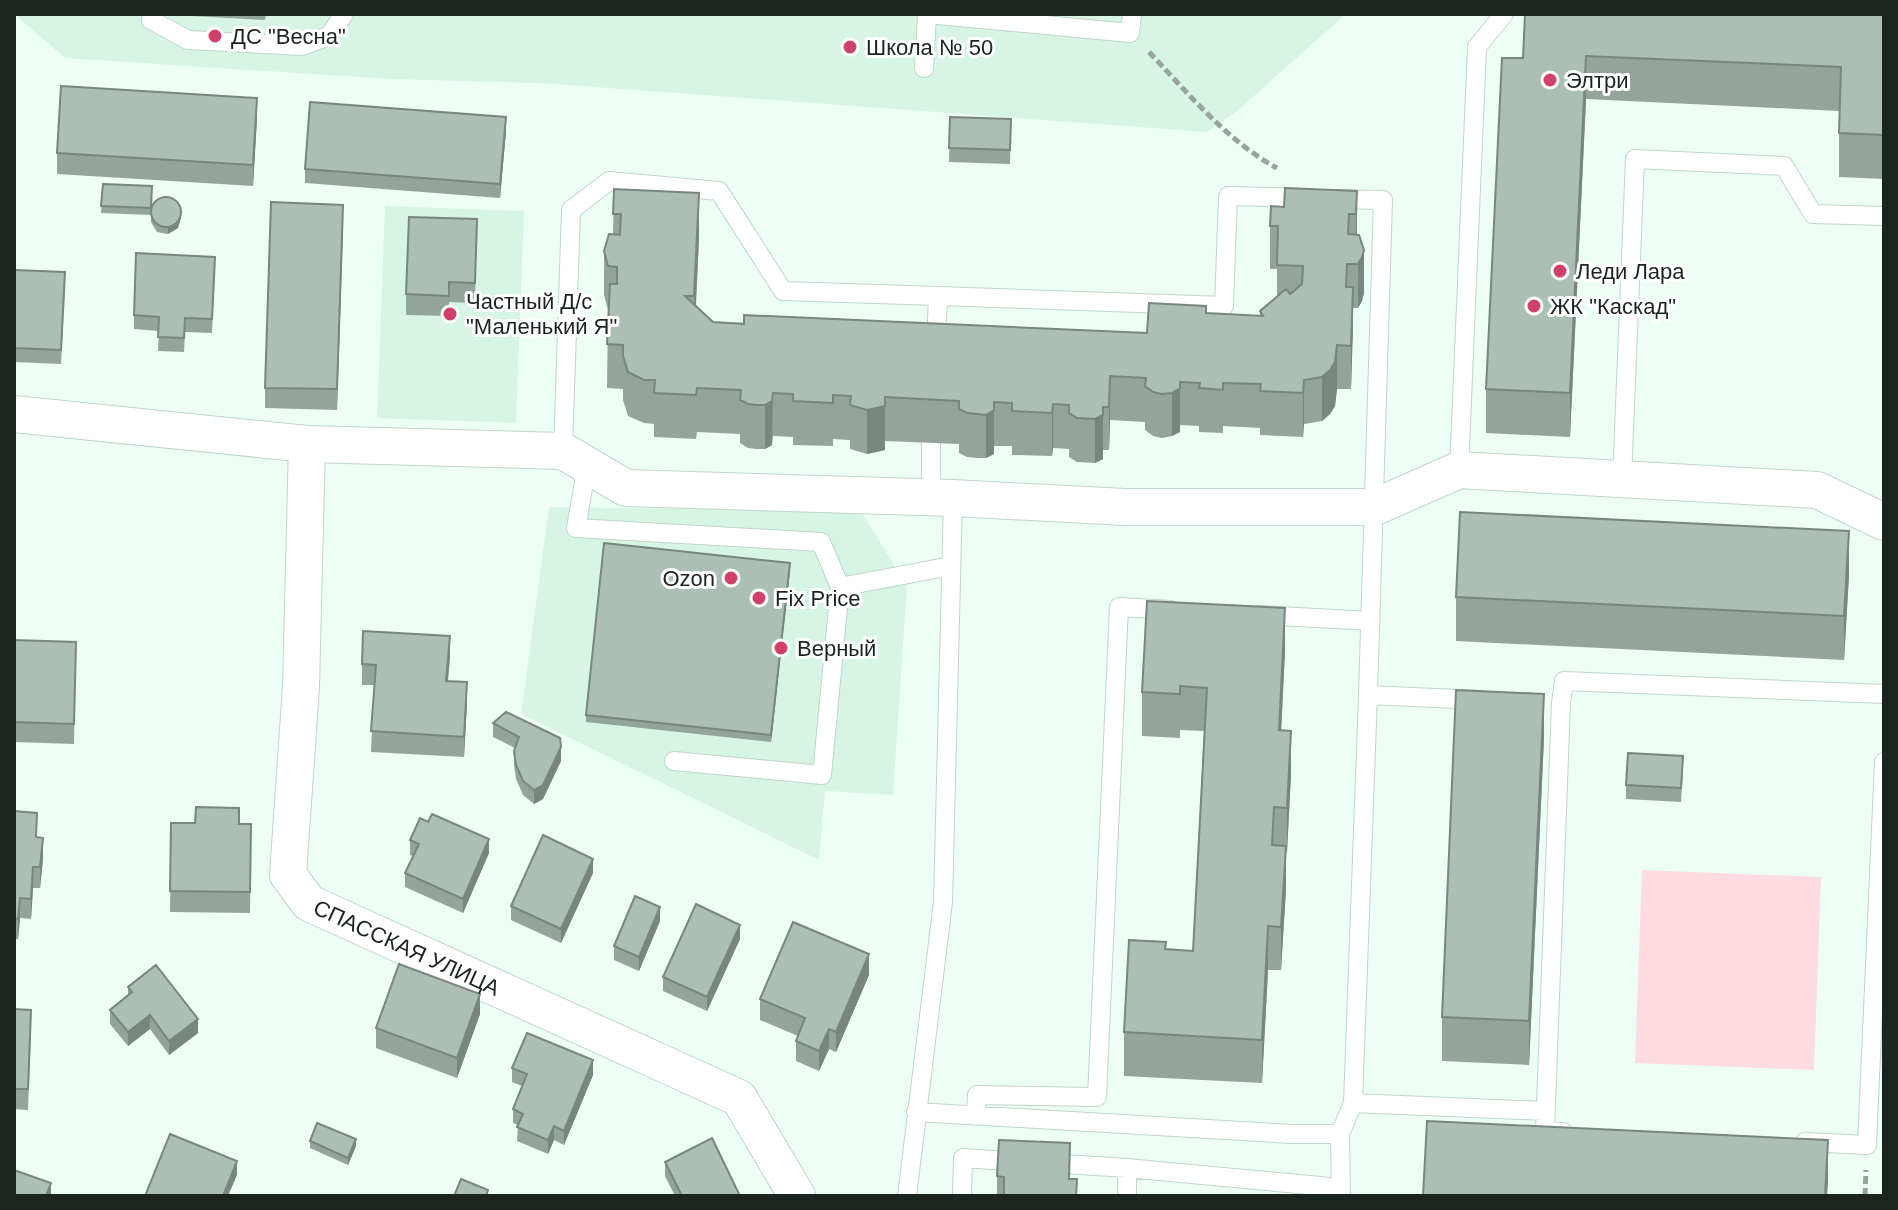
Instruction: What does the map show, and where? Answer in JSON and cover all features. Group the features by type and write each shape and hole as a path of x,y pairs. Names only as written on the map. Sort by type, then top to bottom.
{"street":[{"path":"14,414 307,444 575,458 626,488 942,497 1125,507 1375,507 1459,470 1817,490 1884,522"},
{"name":"СПАССКАЯ УЛИЦА","path":"307,444 301,687 288,875 309,903 739,1098 797,1196"}],"lane":[{"path":"152,14 151,20 188,40 302,46 329,36 344,14"},
{"path":"924,68 927,14 1131,24"},
{"path":"1459,470 1477,47 1504,14"},
{"path":"1622,480 1635,159 1784,166 1813,214 1884,216"},
{"path":"674,761 822,775 840,587 821,542 576,528 571,210 609,181 719,191 783,291 1224,306 1228,196 1383,200 1353,1103 1340,1134 1341,1192 1127,1168 963,1158 962,1196"},
{"path":"935,367 938,296"},
{"path":"907,1196 943,902 951,566 931,443"},
{"path":"840,587 951,566"},
{"path":"976,1114 977,1095 1097,1097 1119,607 1182,611"},
{"path":"1245,614 1371,621"},
{"path":"1576,1132 1545,1131 1553,703 1564,681 1884,694"},
{"path":"1368,695 1501,701"},
{"path":"1790,1142 1867,1145 1884,762"},
{"path":"1353,1103 1546,1111"},
{"path":"916,1112 1292,1134 1340,1134"},
{"path":"1127,1168 1127,1196"}],"path":[{"path":"1131,24 1219,124 1256,157 1292,176 1303,198"}],"shaded area":[{"name":"Школа № 50","path":"14,14 1346,14 1236,112 1207,132 540,83 389,79 65,58"},
{"name":"Частный Д/с \"Маленький Я\"","path":"385,206 524,211 516,423 377,418"},
{"path":"549,507 861,511 907,586 893,795 825,791 819,860 521,714"},
{"path":"1642,870 1821,877 1814,1070 1635,1063"}],"building":[{"name":"ЖК \"Каскад\"","path":"1525,14 1884,14 1884,135 1839,133 1841,67 1586,56 1570,393 1486,389 1502,58 1523,58"},
{"path":"61,86 257,98 253,165 57,153"},
{"path":"310,102 506,117 500,184 305,169"},
{"path":"950,117 1011,119 1010,150 949,148"},
{"path":"103,184 152,186 151,208 101,206"},
{"path":"1285,188 1357,191 1356,214 1349,214 1348,234 1359,235 1364,250 1358,264 1347,264 1346,287 1353,287 1351,346 1337,345 1335,362 1330,370 1322,377 1304,380 1303,393 1260,391 1261,384 1223,383 1223,390 1199,388 1200,383 1180,382 1180,388 1162,394 1145,386 1146,378 1110,376 1109,407 1103,407 1103,415 1095,419 1077,418 1069,413 1069,405 1053,404 1052,413 1012,411 1012,403 994,402 994,410 986,415 959,409 959,401 885,397 885,406 867,410 850,405 851,396 833,395 833,403 793,401 793,394 773,393 772,401 756,405 740,400 741,390 697,388 696,395 654,393 655,380 644,380 628,372 623,345 607,344 610,284 617,284 617,267 608,266 604,251 609,234 620,235 621,214 613,214 614,189 699,193 694,296 685,296 713,322 744,324 744,315 1147,333 1149,303 1206,306 1206,313 1263,316 1260,311 1286,289 1290,294 1302,284 1303,266 1277,265 1278,226 1270,226 1271,206 1284,207"},
{"path":"166,197 176,202 181,212 176,222 166,227 156,222 151,212 156,202"},
{"path":"271,202 343,205 337,389 265,388"},
{"path":"409,217 477,219 475,283 449,282 449,296 406,294"},
{"path":"136,253 215,257 212,319 185,318 184,338 158,337 159,317 134,315"},
{"path":"14,270 65,272 61,350 14,348"},
{"path":"1460,512 1849,531 1844,616 1456,597"},
{"path":"604,543 790,563 771,735 586,715"},
{"path":"1147,601 1285,608 1279,730 1291,731 1287,808 1274,807 1272,845 1286,846 1281,927 1268,926 1262,1040 1124,1032 1129,940 1166,942 1165,949 1193,951 1207,688 1180,686 1180,694 1142,692"},
{"path":"363,631 450,636 446,681 467,682 464,737 371,731 376,665 362,664"},
{"path":"14,640 76,642 74,724 14,722"},
{"path":"1456,690 1544,694 1529,1021 1442,1017"},
{"path":"506,712 560,738 561,747 543,785 534,790 523,781 516,765 514,751 519,737 493,723"},
{"path":"1628,753 1683,756 1681,788 1626,785"},
{"path":"196,807 239,808 239,824 251,824 250,892 170,891 171,823 195,823"},
{"path":"14,811 37,813 36,837 43,838 40,867 33,867 31,899 20,898 18,919 14,919"},
{"path":"432,814 489,839 463,899 405,873 419,844 410,840 420,818 428,822"},
{"path":"543,835 593,859 561,929 511,906"},
{"path":"635,896 660,907 639,957 614,946"},
{"path":"696,904 740,925 707,997 663,977"},
{"path":"793,922 869,954 836,1032 829,1029 819,1051 796,1041 805,1018 760,999"},
{"path":"399,964 480,994 457,1058 376,1028"},
{"path":"156,965 198,1019 169,1041 150,1015 128,1032 110,1010 132,992 128,987"},
{"path":"14,1009 31,1010 28,1089 14,1089"},
{"path":"527,1033 593,1060 564,1131 554,1126 548,1140 517,1127 523,1114 513,1109 527,1074 512,1068"},
{"path":"1427,1121 1828,1140 1825,1196 1423,1196"},
{"path":"317,1123 356,1139 348,1158 310,1141"},
{"path":"170,1134 237,1161 223,1196 145,1196"},
{"path":"712,1138 740,1196 682,1196 665,1162"},
{"path":"999,1140 1070,1143 1069,1179 1077,1179 1076,1196 1004,1196 1004,1177 997,1176"},
{"path":"14,1170 51,1183 46,1196 14,1196"},
{"path":"461,1179 488,1190 486,1196 454,1196"}],"place":[{"name":"ДС \"Весна\"","path":"215,36"},
{"name":"Школа № 50","path":"850,47"},
{"name":"Элтри","path":"1550,80"},
{"name":"Леди Лара","path":"1560,271"},
{"name":"ЖК \"Каскад\"","path":"1534,306"},
{"name":"Частный Д/с \"Маленький Я\"","path":"450,314"},
{"name":"Ozon","path":"731,578"},
{"name":"Fix Price","path":"759,598"},
{"name":"Верный","path":"781,648"}]}
